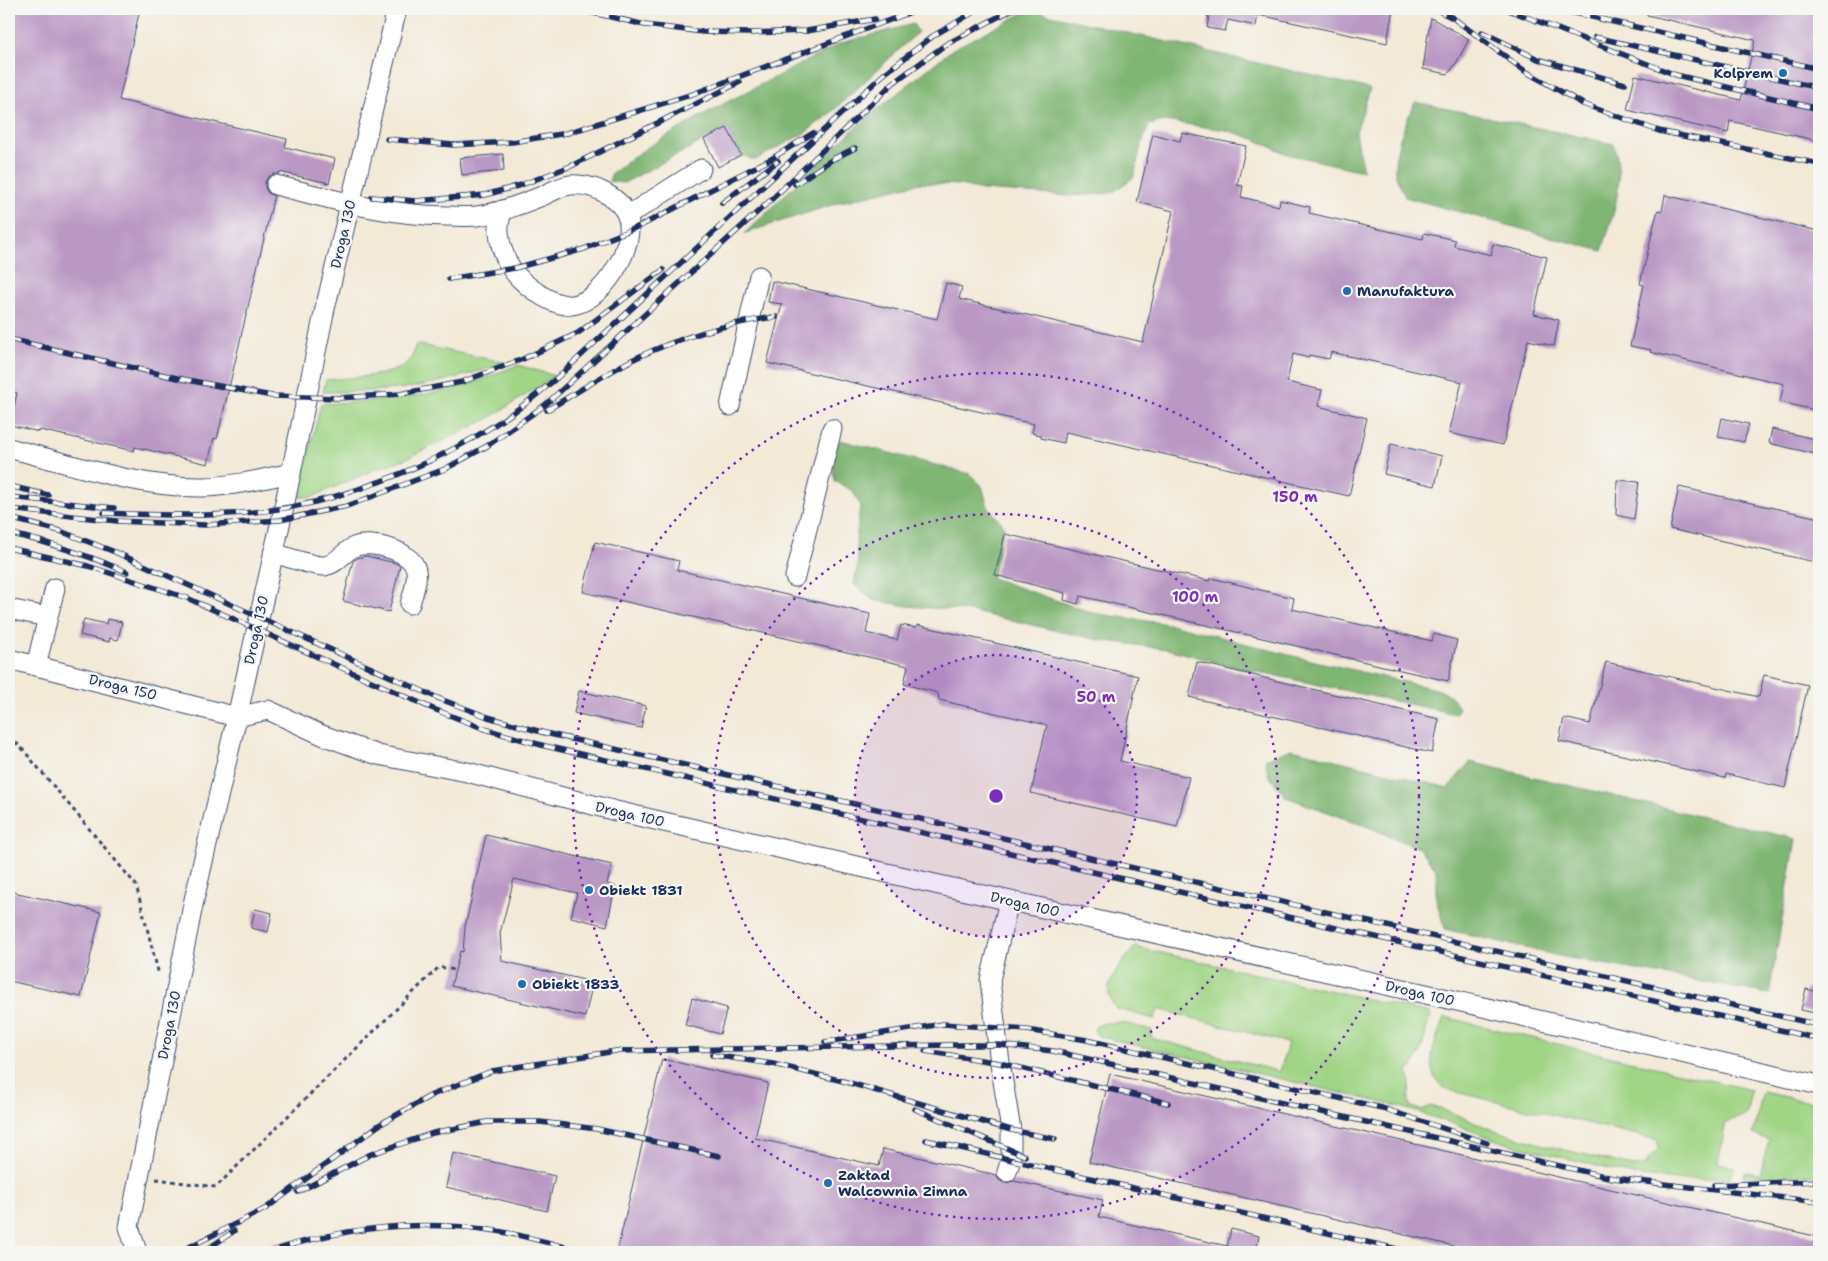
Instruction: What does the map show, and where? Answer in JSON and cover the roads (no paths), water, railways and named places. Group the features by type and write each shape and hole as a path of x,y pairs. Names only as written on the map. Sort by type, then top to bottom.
{"lane":[{"name":"Droga 130","path":"137,1252 129,1227 194,900 237,717 324,313 397,9"},
{"path":"628,216 701,169"},
{"path":"276,185 350,204 416,215 477,216 523,204 569,185 584,185 602,191 618,202 628,216 628,234 624,252 617,268 604,286 588,300 567,306 546,299 527,286 511,268 502,249 499,230 502,210"},
{"path":"730,406 759,276"},
{"path":"795,577 832,429"},
{"path":"9,448 130,479 169,485 204,487 245,483 291,473"},
{"path":"273,553 323,566 334,564 343,554 355,547 367,544 398,551 413,561 416,568 417,576 410,604"},
{"path":"36,666 55,588"},
{"path":"9,609 47,618"},
{"name":"Droga 150","path":"9,659 237,717"},
{"name":"Droga 100","path":"237,717 268,710 322,735 378,755 467,772 625,813 1467,1003 1819,1085"},
{"path":"1008,1172 1011,1159 1011,1130 990,980 1009,900"}],"railway":[{"path":"577,9 645,25 703,32 807,31 875,19"},
{"path":"387,139 453,145 512,142 567,133 690,95 919,9"},
{"path":"104,513 161,515 247,513 303,505 379,482 452,450 475,437 518,409 559,376 884,74 933,36 979,9"},
{"path":"9,509 117,521 205,525 280,520 347,506 445,469 487,446 545,405 772,199 893,83 945,45 1013,9"},
{"path":"1435,9 1453,18 1525,71 1583,104 1659,131 1819,164"},
{"path":"1506,9 1676,75 1819,109"},
{"path":"1557,9 1819,69"},
{"path":"1482,32 1538,59 1625,84"},
{"path":"1595,37 1819,88"},
{"path":"372,197 416,201 485,195 521,185 571,166 740,82"},
{"path":"449,279 515,268 584,249 642,225 771,159 813,133"},
{"path":"795,184 833,159 855,148"},
{"path":"722,203 778,161"},
{"path":"9,339 177,378 272,396 339,398 400,394 462,382 523,359 578,333 663,270"},
{"path":"547,410 614,370 652,351 723,327 776,317"},
{"path":"9,486 48,495"},
{"path":"9,497 114,508"},
{"path":"9,518 60,531 115,552 440,699 488,717 545,733 1819,1025"},
{"path":"9,533 69,550 127,572"},
{"path":"9,548 88,566 187,598 431,708 485,729 545,746 1819,1039"},
{"path":"825,1042 943,1024 1027,1030 1087,1040 1382,1108 1487,1143"},
{"path":"179,1252 265,1209 379,1125 432,1095 492,1071 616,1051 949,1045 999,1045 1053,1051 1613,1178 1819,1202"},
{"path":"925,1051 1000,1063 1168,1103"},
{"path":"712,1055 773,1064 843,1081 1011,1130 1055,1139"},
{"path":"915,1109 1025,1156"},
{"path":"298,1192 371,1154 433,1133 487,1122 540,1122 597,1129 719,1156"},
{"path":"926,1140 1410,1252"},
{"path":"1714,1185 1819,1181"},
{"path":"268,1252 325,1236 353,1231 409,1226 467,1227 497,1231 585,1252"},
{"path":"203,1252 234,1231"}],"place":[{"name":"Kolprem","path":"1783,73"},
{"name":"Manufaktura","path":"1347,291"},
{"name":"Obiekt 1831","path":"589,890"},
{"name":"Obiekt 1833","path":"522,984"},
{"name":"Zakład Walcownia Zimna","path":"828,1183"}]}
